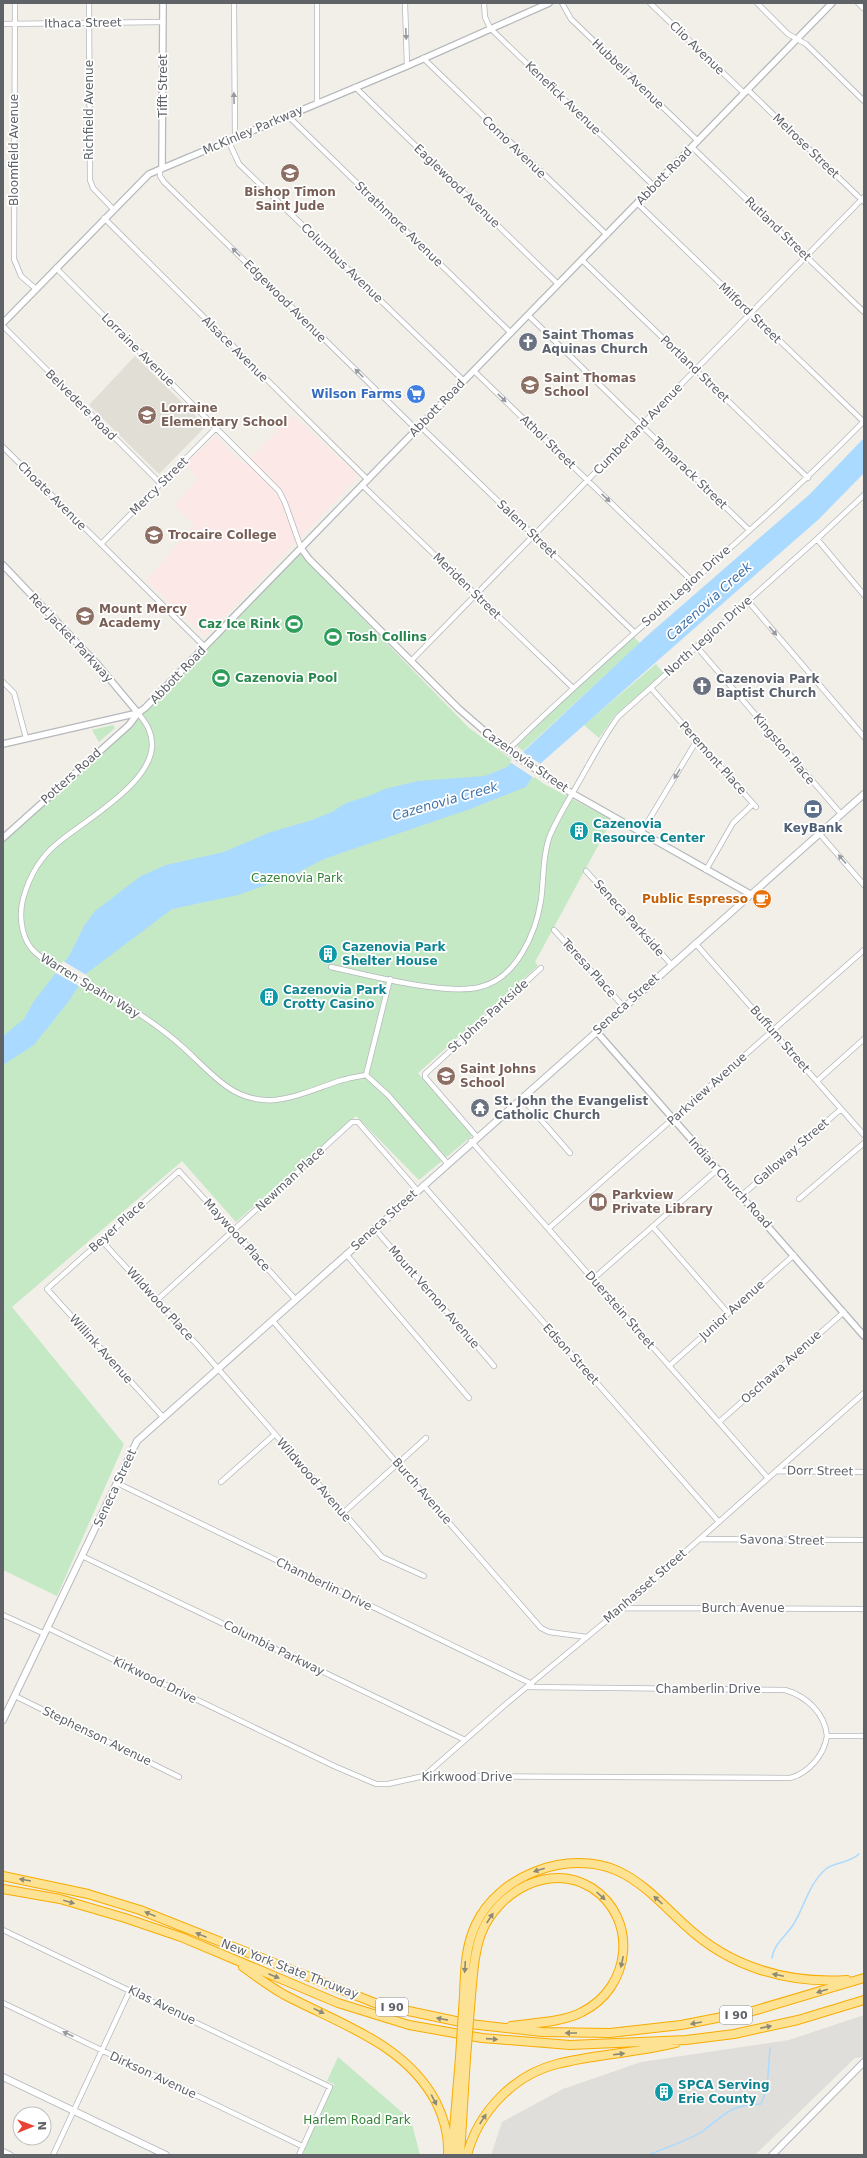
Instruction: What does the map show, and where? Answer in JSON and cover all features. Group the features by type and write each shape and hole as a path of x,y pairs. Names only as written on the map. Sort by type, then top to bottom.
{"highway":[{"path":"460,2155 468,1946 476,1924 484,1911 504,1889 522,1878 541,1870 568,1864 601,1866 618,1871 635,1881 712,1947 728,1956 763,1971 780,1976 805,1979 861,1979"},
{"name":"New York State Thruway","path":"3,1876 88,1894 140,1910 380,2005 470,2024 542,2032 610,2033 681,2025 753,2011 861,1979"},
{"path":"467,1996 481,1934 490,1917 504,1900 520,1888 538,1880 556,1878 568,1880 591,1888 605,1899 620,1924 623,1941 624,1956 620,1971 612,1988 595,2004 568,2018 497,2027"},
{"name":"New York State Thruway","path":"3,1889 60,1899 124,1918 225,1956 338,2003 409,2025 482,2038 570,2045 686,2040 734,2034 798,2020 864,2000"},
{"path":"225,1956 282,1993 386,2047 404,2060 430,2092 440,2111 446,2132 448,2155"},
{"path":"468,2155 471,2141 490,2109 507,2091 540,2070 556,2064 648,2051 686,2040"},
{"path":"452,2155 463,2058"}],"main road":[{"name":"Seneca Street","path":"3,1720 5,1709 15,1696 137,1441 471,1141 864,794"},
{"path":"772,2155 864,2062"},
{"path":"3,2077 166,2155"}],"street":[{"name":"Bloomfield Avenue","path":"15,3 14,259 21,276 36,289"},
{"name":"Richfield Avenue","path":"89,3 90,180 93,188 113,209"},
{"name":"Tifft Street","path":"161,169 163,3"},
{"path":"234,3 235,137"},
{"path":"317,3 317,103"},
{"path":"405,3 407,66"},
{"name":"Kenefick Avenue","path":"484,3 485,17 490,28 654,186"},
{"name":"McKinley Parkway","path":"3,323 143,177 287,115 407,66 549,3"},
{"name":"Hubbell Avenue","path":"562,3 571,19 698,141"},
{"name":"Clio Avenue","path":"650,3 746,92"},
{"path":"756,3 788,34 806,44 864,100"},
{"name":"Abbott Road","path":"3,744 138,713 145,708 832,3"},
{"path":"858,3 864,9"},
{"name":"Ithaca Street","path":"3,24 163,22"},
{"name":"Como Avenue","path":"423,58 607,235"},
{"name":"Eaglewood Avenue","path":"355,87 558,284"},
{"name":"Melrose Street","path":"746,92 863,200"},
{"name":"Strathmore Avenue","path":"287,115 511,333"},
{"name":"Columbus Avenue","path":"228,140 239,164 464,381"},
{"name":"Rutland Street","path":"692,146 864,312"},
{"name":"Edgewood Avenue","path":"161,169 162,179 418,428"},
{"name":"Cumberland Avenue","path":"412,660 863,200"},
{"name":"Milford Street","path":"637,203 864,421"},
{"name":"Alsace Avenue","path":"104,218 368,480"},
{"name":"Portland Street","path":"582,260 808,478"},
{"name":"Lorraine Avenue","path":"56,268 279,491 285,503 301,548"},
{"name":"Tamarack Street","path":"528,315 749,530"},
{"name":"Belvedere Road","path":"3,326 160,483"},
{"name":"Athol Street","path":"474,371 692,581"},
{"name":"South Legion Drive","path":"507,750 572,687 808,478 864,421"},
{"name":"Mercy Street","path":"101,544 216,428"},
{"name":"Salem Street","path":"418,428 634,632"},
{"name":"Choate Avenue","path":"3,448 205,647"},
{"name":"Meriden Street","path":"362,485 572,687"},
{"name":"North Legion Drive","path":"572,794 606,734 618,717 817,540 864,495"},
{"path":"817,540 864,595"},
{"name":"Cazenovia Street","path":"301,548 309,559 464,713 514,756 572,794 750,894"},
{"name":"Red Jacket Parkway","path":"3,565 98,665 138,713"},
{"path":"748,601 864,737"},
{"name":"Kingston Place","path":"697,647 841,814"},
{"path":"3,682 14,693 26,738"},
{"name":"Peremont Place","path":"651,688 755,805 733,824 706,870"},
{"name":"Potters Road","path":"3,838 129,725 138,713"},
{"name":"Warren Spahn Way","path":"138,713 150,730 152,739 150,755 138,779 116,800 58,842 38,865 23,899 21,916 26,940 40,956 114,998 161,1030 227,1087 255,1099 286,1099 341,1080 366,1075"},
{"path":"641,833 697,740"},
{"path":"331,967 390,980 440,987 474,989 498,980 512,966 527,943 535,925 541,902 543,859 546,847 550,836 572,794"},
{"path":"819,833 864,884"},
{"name":"Seneca Parkside","path":"586,871 671,964"},
{"name":"Teresa Place","path":"554,930 624,1007"},
{"name":"Buffum Street","path":"695,943 864,1135"},
{"name":"Parkview Avenue","path":"549,1228 864,950"},
{"name":"St Johns Parkside","path":"477,1136 425,1077 425,1074 541,968"},
{"path":"390,980 366,1075 388,1095 447,1163"},
{"name":"Indian Church Road","path":"596,1031 864,1336"},
{"path":"816,1081 864,1040"},
{"path":"521,1098 570,1153"},
{"name":"Galloway Street","path":"741,1196 841,1108"},
{"name":"Newman Place","path":"157,1300 352,1122 358,1122 417,1190"},
{"name":"Duerstein Street","path":"471,1141 768,1478"},
{"path":"799,1199 864,1143"},
{"path":"593,1279 718,1169"},
{"name":"Maywood Place","path":"179,1171 295,1299"},
{"name":"Beyer Place","path":"55,1282 179,1171"},
{"name":"Edson Street","path":"423,1185 720,1522"},
{"path":"653,1227 728,1313"},
{"name":"Mount Vernon Avenue","path":"374,1228 494,1366"},
{"name":"Wildwood Place","path":"101,1240 218,1368"},
{"path":"346,1254 469,1398"},
{"name":"Junior Avenue","path":"669,1366 794,1255"},
{"name":"Willink Avenue","path":"55,1282 47,1289 163,1418"},
{"name":"Oschawa Avenue","path":"719,1422 844,1312"},
{"name":"Burch Avenue","path":"272,1320 541,1628 549,1632 587,1636"},
{"name":"Wildwood Avenue","path":"218,1368 274,1435 382,1557 424,1576"},
{"name":"Manhasset Street","path":"424,1776 587,1636 622,1608 864,1393"},
{"path":"221,1482 274,1435"},
{"path":"343,1512 426,1438"},
{"name":"Dorr Street","path":"777,1471 864,1472"},
{"name":"Chamberlin Drive","path":"117,1483 530,1685 785,1690 801,1695 807,1700 818,1714 827,1736"},
{"name":"Savona Street","path":"700,1539 864,1540"},
{"name":"Columbia Parkway","path":"82,1556 465,1740"},
{"name":"Burch Avenue","path":"622,1608 864,1609"},
{"path":"3,1615 44,1634"},
{"name":"Kirkwood Drive","path":"48,1628 370,1782 388,1784 424,1776 790,1778 803,1773 816,1761 827,1736"},
{"name":"Stephenson Avenue","path":"15,1696 179,1777"},
{"path":"827,1736 864,1736"},
{"name":"Klas Avenue","path":"3,1930 330,2086 302,2146"},
{"path":"53,2155 103,2051 130,1990"},
{"name":"Dirkson Avenue","path":"3,2004 302,2146"},
{"path":"299,2155 302,2146"},
{"path":"3,2151 11,2155"}],"shaded area":[{"name":"Lorraine Elementary School","path":"135,356 206,426 159,474 89,405"},
{"path":"293,415 359,476 205,637 146,580 194,525 174,505 198,479 186,464 215,436 244,464"},
{"path":"864,2015 864,2057 855,2058 755,2155 491,2155 502,2122 563,2089 641,2062 789,2040"}],"green space":[{"name":"Cazenovia Park","path":"300,554 468,727 544,784 612,820 535,962 538,966 418,1073 473,1135 419,1180 356,1116 236,1222 182,1161 12,1307 124,1444 57,1596 3,1570 3,841 147,709"},
{"path":"634,637 640,643 523,751 517,746 571,693"},
{"path":"656,664 664,674 615,715 599,738 584,725"},
{"path":"113,725 115,728 99,742 92,730"},
{"name":"Harlem Road Park","path":"338,2057 411,2120 420,2155 302,2155 334,2084 327,2081"}],"water":[{"name":"Cazenovia Creek","path":"864,438 864,473 819,519 541,763 526,787 470,809 324,859 291,876 238,895 172,909 87,973 69,1001 34,1045 3,1065 3,1036 24,1019 34,1001 69,956 84,926 95,911 141,876 166,865 224,852 268,833 312,820 332,812 346,803 385,789 418,781 485,776 507,767 648,635 810,494"}],"pier":[{"path":"520,750 542,765 534,778 510,762"},
{"path":"63,961 88,976 81,987 54,972"}],"waterway":[{"path":"772,1958 775,1949 793,1925 811,1888 820,1875 829,1867 850,1860 859,1854"},
{"path":"649,2155 697,2135 723,2115 735,2108 761,2104 767,2088 770,2048"}],"place":[{"name":"Bishop Timon Saint Jude","path":"290,173"},
{"name":"Saint Thomas Aquinas Church","path":"528,342"},
{"name":"Saint Thomas School","path":"530,385"},
{"name":"Wilson Farms","path":"416,394"},
{"name":"Lorraine Elementary School","path":"147,415"},
{"name":"Trocaire College","path":"154,535"},
{"name":"Mount Mercy Academy","path":"85,616"},
{"name":"Caz Ice Rink","path":"294,624"},
{"name":"Tosh Collins","path":"333,637"},
{"name":"Cazenovia Pool","path":"221,678"},
{"name":"Cazenovia Park Baptist Church","path":"702,686"},
{"name":"KeyBank","path":"813,809"},
{"name":"Cazenovia Resource Center","path":"579,831"},
{"name":"Public Espresso","path":"762,899"},
{"name":"Cazenovia Park Shelter House","path":"328,954"},
{"name":"Cazenovia Park Crotty Casino","path":"269,997"},
{"name":"Saint Johns School","path":"446,1076"},
{"name":"St. John the Evangelist Catholic Church","path":"480,1108"},
{"name":"Parkview Private Library","path":"598,1202"},
{"name":"SPCA Serving Erie County","path":"664,2092"}]}
